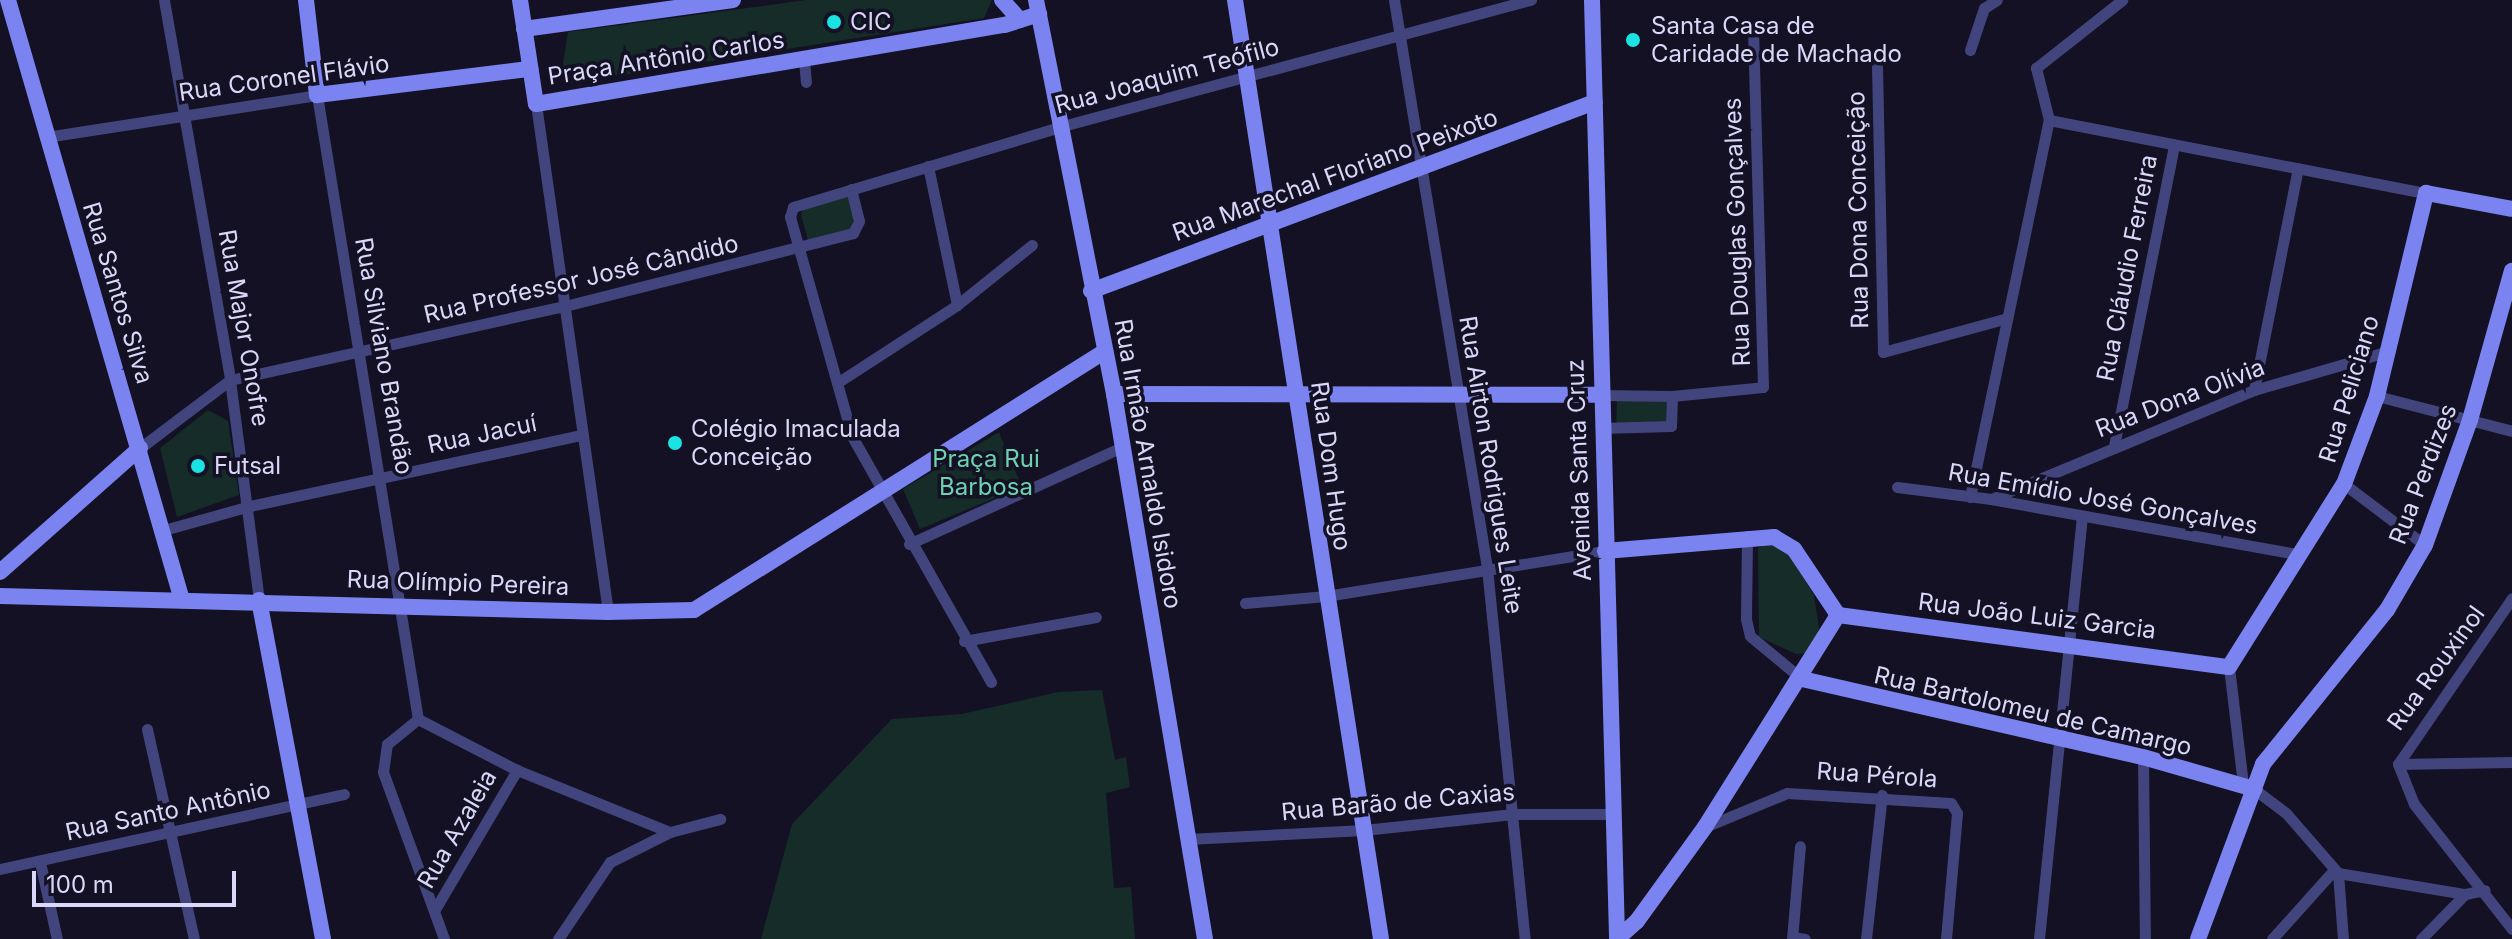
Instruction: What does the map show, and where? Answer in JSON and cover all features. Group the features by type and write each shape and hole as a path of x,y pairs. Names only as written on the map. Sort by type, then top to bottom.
{"street":[{"name":"Rua Santos Silva","path":"8,0 182,600"},
{"name":"Rua Major Onofre","path":"164,0 250,506 259,600 323,939"},
{"name":"Rua Silviano Brandão","path":"306,0 317,95 381,479 397,605 418,719"},
{"path":"520,0 524,29"},
{"name":"Praça Antônio Carlos","path":"733,0 524,29 536,104 804,60 1020,20 1037,7"},
{"path":"1002,0 1020,20"},
{"name":"Rua Dom Hugo","path":"1235,0 1381,939"},
{"name":"Rua Airton Rodrigues Leite","path":"1394,0 1487,568 1525,939"},
{"name":"Rua Joaquim Teófilo","path":"800,249 790,217 793,207 1059,127 1248,80 1495,5 1531,0"},
{"name":"Avenida Santa Cruz","path":"1592,0 1617,939"},
{"path":"1970,50 1984,8 1997,0"},
{"path":"1970,497 2049,120 2036,68 2122,0"},
{"name":"Rua Irmão Arnaldo Isidoro","path":"1037,7 1091,291 1114,394 1205,939"},
{"name":"Rua Douglas Gonçalves","path":"1672,396 1763,387 1753,29"},
{"path":"804,60 806,82"},
{"name":"Rua Dona Conceição","path":"1877,66 1883,352 2007,318"},
{"name":"Rua Coronel Flávio","path":"46,137 317,95 530,69"},
{"name":"Rua Marechal Floriano Peixoto","path":"1091,291 1422,171 1595,102"},
{"path":"536,104 608,612"},
{"path":"2049,120 2512,209"},
{"name":"Rua Cláudio Ferreira","path":"2114,446 2174,146"},
{"path":"928,166 957,305"},
{"path":"2254,390 2298,168"},
{"name":"Rua Professor José Cândido","path":"230,380 358,354 800,249 858,228 851,189"},
{"name":"Rua Peliciano","path":"2229,667 2344,484 2377,396 2426,193"},
{"path":"837,383 957,305 1032,245"},
{"path":"800,249 852,436 909,544 991,682"},
{"name":"Rua Perdizes","path":"2198,939 2248,787 2281,737 2387,610 2425,545 2470,420 2512,271"},
{"path":"881,494 1105,351"},
{"name":"Rua Dona Olívia","path":"1991,499 2254,390 2389,351"},
{"path":"0,572 140,448 230,380"},
{"path":"1114,394 1672,396 1671,426 1602,428"},
{"path":"2377,396 2512,431"},
{"name":"Rua Jacuí","path":"164,530 250,506 582,435"},
{"path":"909,544 1122,447"},
{"path":"2344,484 2425,545"},
{"name":"Rua Emídio José Gonçalves","path":"1897,487 1991,499 2301,555"},
{"name":"Rua Olímpio Pereira","path":"0,596 259,600 608,612 694,610 881,494"},
{"path":"2039,939 2066,643 2082,516"},
{"path":"1245,603 1326,596 1605,551 1747,536 1774,537 1794,549 1838,615 1802,679 1705,827 1637,921 1617,939"},
{"path":"1747,536 1746,619 1750,636 1802,679"},
{"name":"Rua Rouxinol","path":"2398,764 2512,598"},
{"name":"Rua João Luiz Garcia","path":"1838,615 2229,667"},
{"path":"964,641 1096,617"},
{"path":"2229,667 2248,787 2286,813 2336,871 2343,939"},
{"name":"Rua Bartolomeu de Camargo","path":"1802,679 2143,757 2248,787"},
{"path":"444,939 383,772 387,744 418,719 517,770 670,832"},
{"path":"147,729 194,939"},
{"path":"2143,757 2145,939"},
{"path":"2512,762 2398,764 2414,804 2512,926"},
{"name":"Rua Azaleia","path":"434,911 517,770"},
{"name":"Rua Pérola","path":"1705,827 1787,793 1882,795 1944,801 1956,807 1946,939"},
{"name":"Rua Santo Antônio","path":"0,869 344,794"},
{"path":"1866,939 1882,795"},
{"name":"Rua Barão de Caxias","path":"1187,839 1364,830 1513,814 1613,814"},
{"path":"558,939 610,862 670,832 720,819"},
{"path":"1797,938 1800,846"},
{"path":"40,862 57,939"},
{"path":"2336,871 2465,894 2485,890"},
{"path":"2272,939 2336,871"},
{"path":"2421,939 2465,894"}],"green space":[{"path":"806,0 992,0 984,18 572,83 562,70 568,32"},
{"path":"848,195 854,219 850,229 808,240 801,215 805,206"},
{"path":"1617,400 1671,402 1670,426 1616,424"},
{"path":"208,410 228,421 239,495 177,517 160,448"},
{"name":"Praça Rui Barbosa","path":"999,432 1022,487 920,529 903,489"},
{"path":"1774,542 1786,550 1814,595 1820,634 1809,653 1796,654 1759,637 1758,548"},
{"path":"1102,690 1115,760 1126,757 1130,787 1106,793 1114,888 1131,887 1135,939 761,939 792,824 892,719 962,714 1058,692"}],"place":[{"name":"CIC","path":"834,22"},
{"name":"Santa Casa de Caridade de Machado","path":"1633,40"},
{"name":"Colégio Imaculada Conceição","path":"675,443"},
{"name":"Futsal","path":"198,466"}]}
